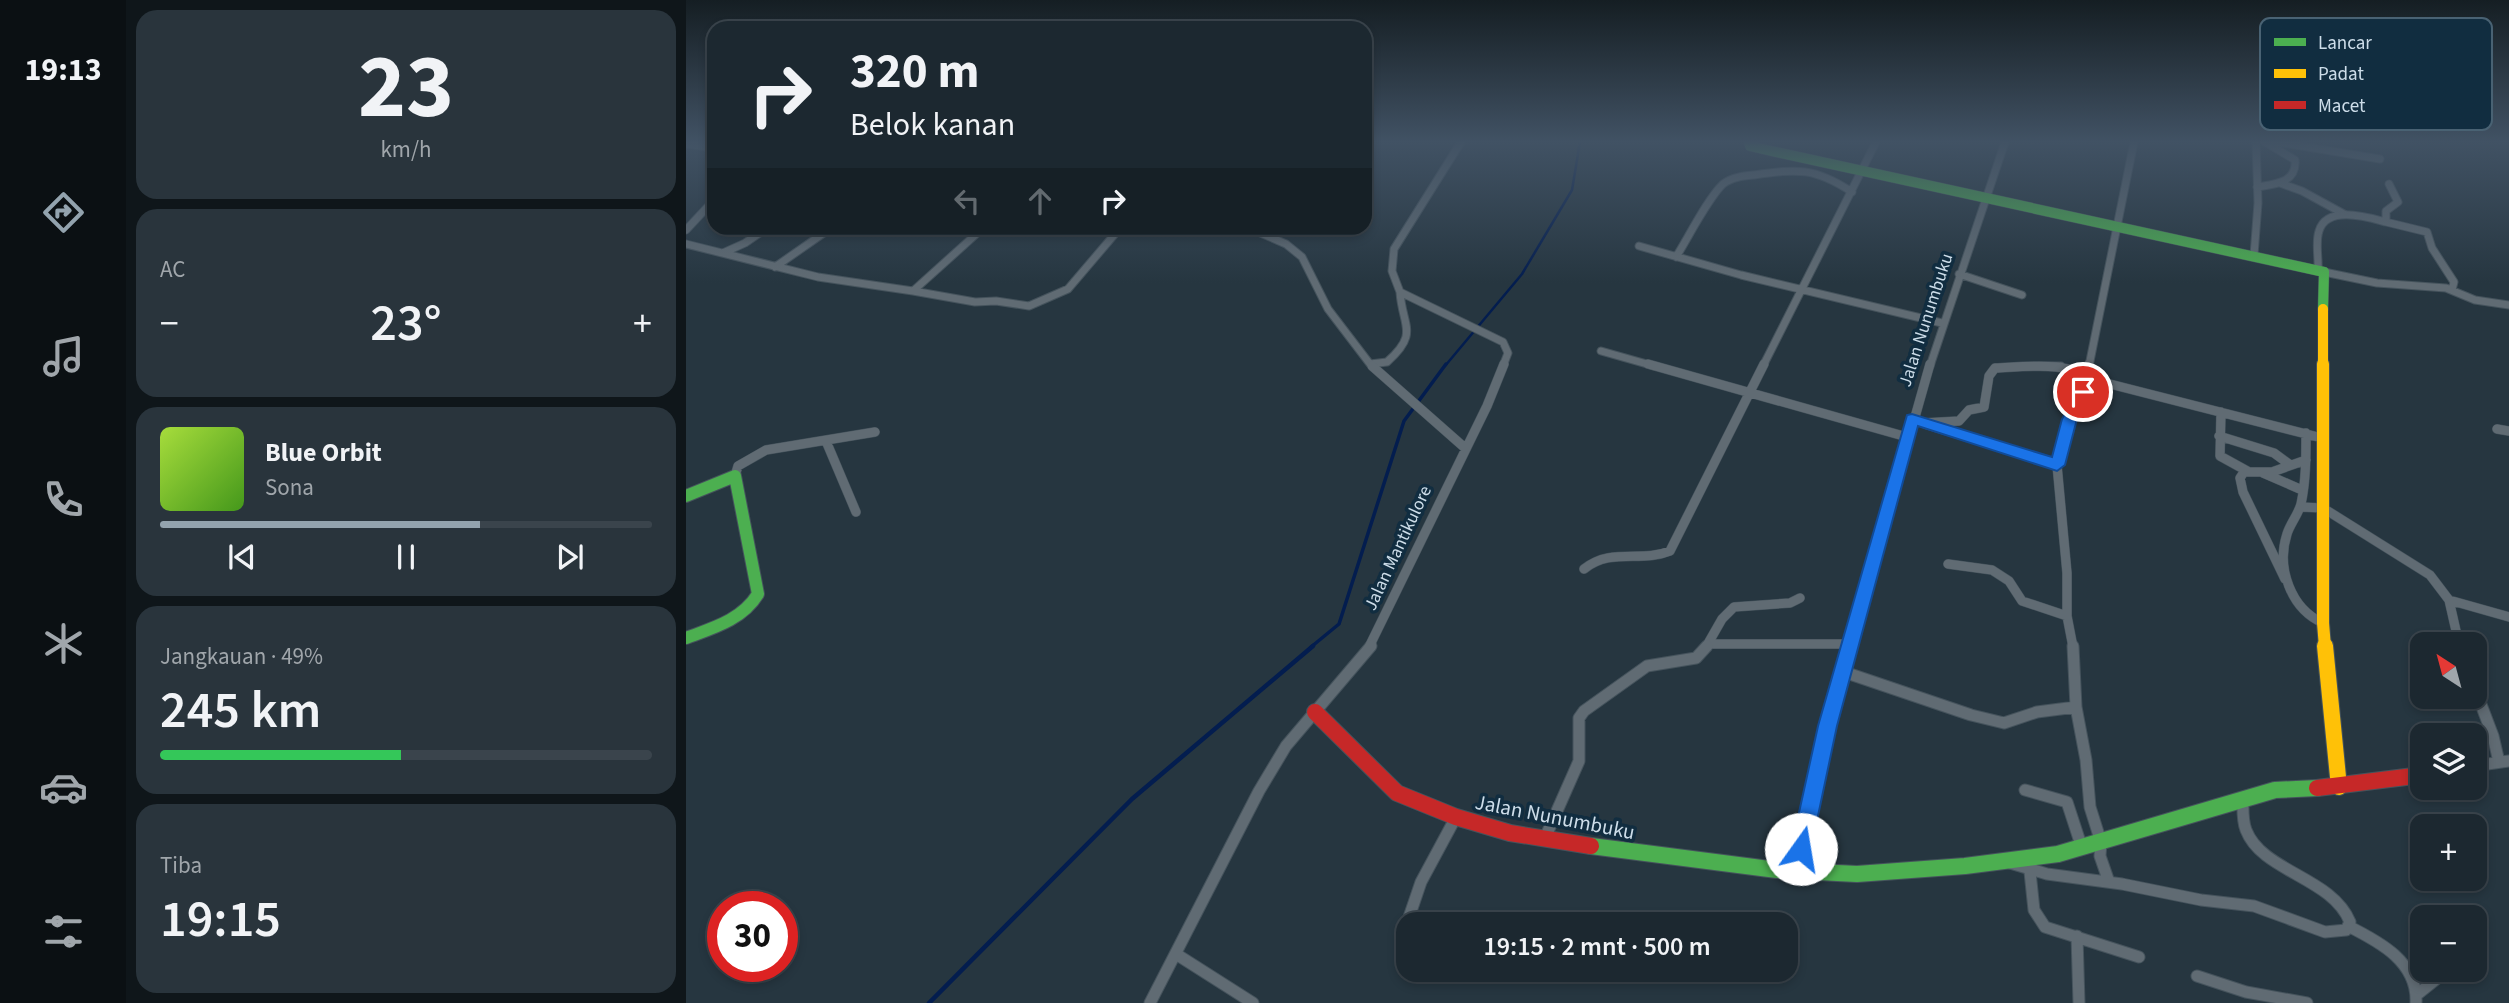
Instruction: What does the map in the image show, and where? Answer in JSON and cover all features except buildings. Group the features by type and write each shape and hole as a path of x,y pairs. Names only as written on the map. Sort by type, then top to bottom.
{"street":[{"path":"1370,364 1387,362 1407,337 1409,325 1400,304 1400,292 1391,266 1394,249 1432,189"},
{"path":"1676,257 1720,189"},
{"path":"1847,189 1852,192"},
{"path":"1584,569 1599,558 1640,553 1662,555 1669,552 1854,189"},
{"path":"1943,189 2254,255 2321,272 2377,283 2452,290 2475,300 2509,305"},
{"name":"Jalan Nunumbuku","path":"1782,871 1794,862 1801,849 1827,726 1852,644 1912,419 1988,189"},
{"path":"2109,882 2100,856 2101,842 2090,807 2086,760 2076,707 2057,465 2070,419 2082,398 2124,189"},
{"path":"2254,255 2257,189"},
{"path":"2295,189 2344,214 2427,232 2432,248 2454,282 2452,290"},
{"path":"2386,222 2386,211 2398,202 2391,189"},
{"path":"686,230 707,208"},
{"path":"2339,787 2323,623 2320,227 2344,214"},
{"path":"725,252 757,235"},
{"path":"775,267 821,235"},
{"path":"913,291 975,235"},
{"path":"686,244 860,285 975,302 996,301 1029,306 1068,289 1114,235"},
{"path":"1265,235 1286,244 1302,257 1328,309 1370,364 1460,445"},
{"path":"1639,246 1942,323"},
{"path":"1958,274 2022,295"},
{"name":"Jalan Mantikulore","path":"1150,1003 1259,791 1286,746 1362,659 1373,642 1460,445 1487,406 1508,353 1503,342 1400,292"},
{"path":"1601,351 1907,437"},
{"path":"1923,424 1959,421 1969,410 1984,407 1989,376 1996,368 2058,365 2086,373 2102,382 2322,438"},
{"path":"2221,412 2218,436 2220,458 2302,491"},
{"path":"1912,419 2057,465"},
{"path":"2497,429 2509,431"},
{"path":"686,638 740,615 758,599 736,476 737,466 758,453 875,432"},
{"path":"2289,586 2284,549 2287,533 2301,507 2306,460 2305,433"},
{"path":"2218,436 2274,453 2289,464"},
{"path":"825,441 845,481 856,512"},
{"path":"2306,460 2272,472 2254,471 2241,475 2243,492 2302,613 2323,623"},
{"path":"686,496 736,476"},
{"path":"2301,507 2323,508 2421,568 2441,585 2449,600 2456,632"},
{"path":"1948,564 1996,570 2010,582 2021,601 2067,616"},
{"path":"1545,838 1579,761 1579,718 1584,711 1647,666 1692,660 1700,656 1715,627 1734,607 1790,603 1800,598"},
{"path":"2449,600 2509,617"},
{"path":"1708,644 1852,644"},
{"path":"1844,672 1971,715 2004,723 2036,712 2076,707"},
{"path":"2483,709 2504,762"},
{"name":"Jalan Nunumbuku","path":"1315,712 1396,793 1456,817 1510,833 1782,871 1857,874 2057,854 2275,790 2339,787 2410,777"},
{"path":"2025,789 2067,802 2073,811 2082,848"},
{"path":"2005,861 2029,872 2109,882 2201,900 2252,906 2274,912 2292,923 2325,932 2342,932 2348,926 2349,915 2337,902 2253,842 2246,830 2244,798"},
{"path":"1411,912 1421,881 1456,817"},
{"path":"2029,872 2035,916 2039,922 2139,957"},
{"path":"2348,926 2376,939 2395,953 2413,977 2418,998"},
{"path":"2077,936 2079,1003"},
{"path":"1176,954 1253,1003"},
{"path":"2197,975 2246,997 2307,1003"},
{"path":"2418,998 2435,982"}],"waterway":[{"path":"1445,366 1522,274 1572,189"},
{"path":"1311,647 1339,624 1404,421 1446,364"},
{"path":"929,1003 1132,799 1313,646"}],"traffic: fast":[{"path":"1944,189 2324,272 2323,309"},
{"path":"686,496 735,476 758,594 753,603 737,617 686,638"},
{"path":"1591,846 1777,870 1857,874 1965,866 2058,854 2275,790 2317,788"}],"traffic: slow":[{"path":"2323,309 2323,623 2339,787"}],"traffic: jam":[{"path":"1315,712 1397,793 1456,817 1510,833 1591,846"},
{"path":"2317,788 2410,776"}],"route":[{"path":"1801,849 1827,726 1912,419 2057,465 2070,419 2083,392"}]}
